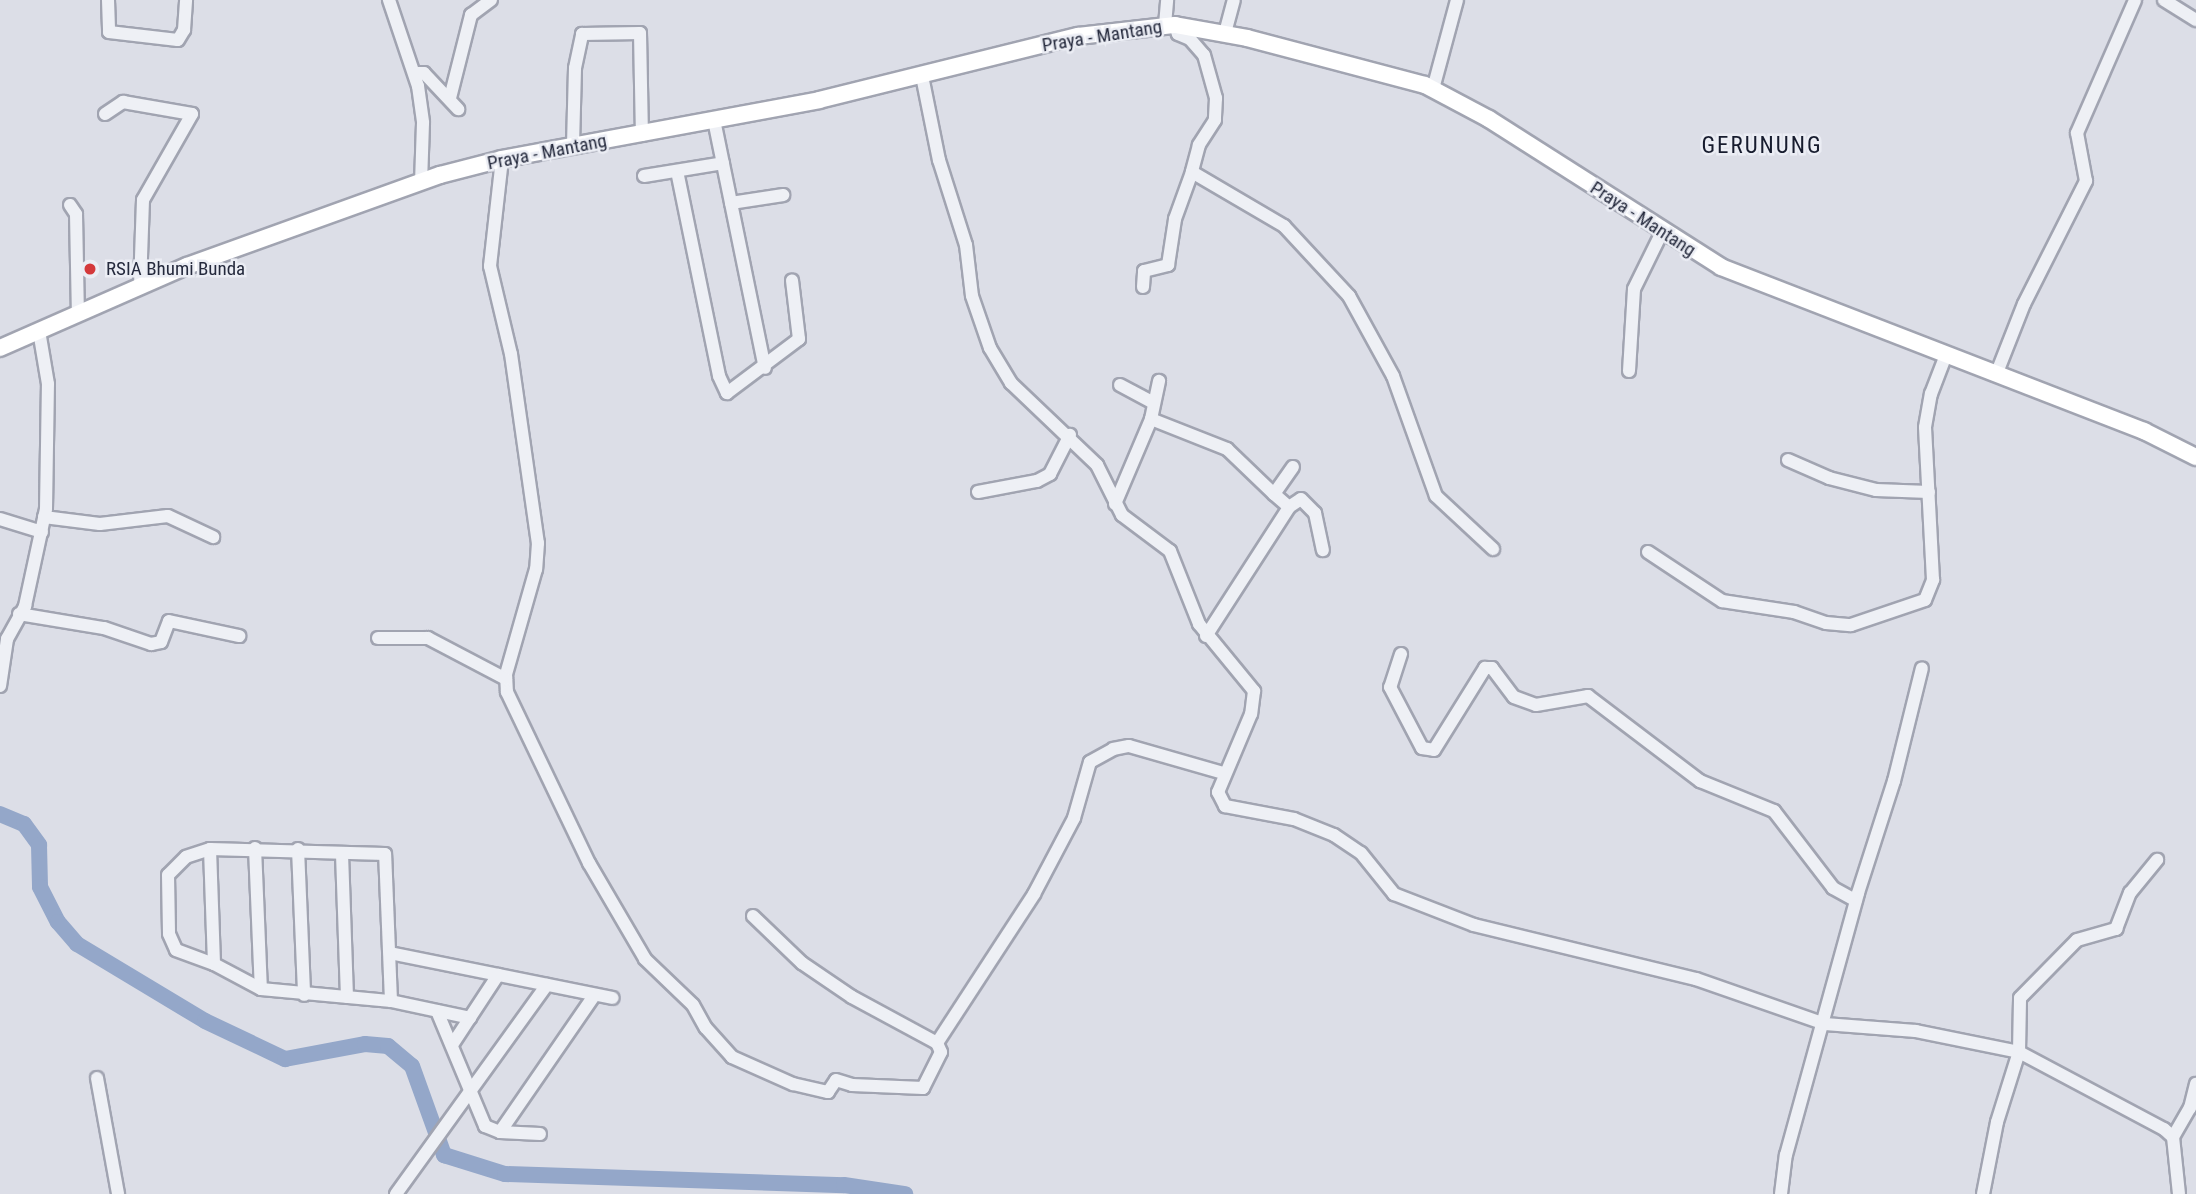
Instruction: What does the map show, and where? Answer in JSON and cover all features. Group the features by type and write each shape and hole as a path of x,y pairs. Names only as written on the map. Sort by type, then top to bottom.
{"main road":[{"name":"Praya - Mantang","path":"0,348 140,286 421,182 502,159 642,135 922,76 1078,36 1170,25 1225,33 1403,76 1489,119 1662,232 1721,267 1814,300 1945,357 2144,431 2196,457"}],"street":[{"path":"108,0 109,32 178,40 184,30 186,0"},
{"path":"389,0 415,73 423,123 421,182"},
{"path":"415,73 424,73 454,103 471,15 491,0"},
{"path":"1143,287 1144,271 1168,265 1175,219 1199,145 1215,120 1216,98 1204,55 1191,39 1176,32 1170,25 1167,0"},
{"path":"1225,33 1234,0"},
{"path":"1433,89 1457,0"},
{"path":"1996,375 2041,267 2086,181 2077,133 2135,0"},
{"path":"2166,0 2196,20"},
{"path":"573,145 575,68 582,34 641,34 642,135"},
{"path":"922,76 939,160 966,245 979,322 1011,383 1070,435 1097,465 1115,504 1174,557 1206,636 1254,691 1251,714 1223,773 1218,792 1225,806 1294,820 1334,835 1361,853 1394,894 1412,904 1474,925 1696,979 1825,1024 1916,1031 2019,1052 2173,1137"},
{"path":"105,114 123,102 192,114 143,200 140,286"},
{"path":"714,120 765,368"},
{"path":"502,159 490,266 512,354 538,543 536,569 506,679 509,700 589,863 645,959 693,1005 706,1028 732,1057 793,1084 828,1092 836,1080 918,1090 930,1082 941,1052 937,1043 902,1028 852,998 803,962 753,916"},
{"path":"644,176 723,163"},
{"path":"677,171 720,384 727,393 765,368 799,338 792,280"},
{"path":"1192,172 1284,226 1349,296 1393,376 1436,496 1493,549"},
{"path":"731,203 783,195"},
{"path":"70,205 76,215 78,315"},
{"path":"1629,371 1634,289 1662,232"},
{"path":"0,686 9,632 19,614 44,517 49,394 39,331"},
{"path":"1648,552 1728,603 1851,625 1928,597 1933,580 1927,408 1945,357"},
{"path":"1115,504 1150,419 1159,381"},
{"path":"1120,385 1154,403"},
{"path":"1150,419 1227,449 1289,506"},
{"path":"978,492 1027,483 1050,474 1070,435"},
{"path":"1788,460 1829,478 1876,489 1928,492"},
{"path":"1274,494 1293,467"},
{"path":"1206,636 1289,506 1301,499 1315,513 1323,550"},
{"path":"44,517 100,524 169,516 213,537"},
{"path":"0,519 42,532"},
{"path":"19,614 104,628 151,644 160,642 169,621 239,636"},
{"path":"378,638 429,638 506,679"},
{"path":"1401,654 1390,687 1422,748 1434,750 1485,668 1492,668 1514,697 1536,705 1588,695 1699,781 1774,811 1833,888 1856,901"},
{"path":"1781,1194 1786,1155 1825,1024 1856,901 1894,781 1922,668"},
{"path":"937,1043 1034,894 1074,818 1090,762 1113,749 1129,747 1223,773"},
{"path":"255,848 261,989"},
{"path":"210,849 214,964"},
{"path":"391,1001 385,854 342,854 298,849 210,849 186,857 168,875 169,934 176,950 214,964 261,989 391,1001 470,1018"},
{"path":"298,849 304,995"},
{"path":"342,854 347,997"},
{"path":"1983,1194 1997,1122 2019,1052 2020,998 2077,940 2116,929 2130,893 2157,860"},
{"path":"390,953 593,997 613,998"},
{"path":"452,1045 498,975"},
{"path":"396,1194 448,1127 547,985"},
{"path":"500,1132 593,997"},
{"path":"437,1011 485,1126 500,1132 540,1134"},
{"path":"97,1078 118,1194"},
{"path":"2179,1194 2173,1137 2190,1108 2196,1084"}],"waterway":[{"path":"0,814 24,824 39,845 40,887 58,922 77,944 205,1021 285,1059 365,1044 388,1046 412,1066 444,1155 505,1174 844,1185 905,1194"}],"place":[{"name":"RSIA Bhumi Bunda","path":"90,269"}],"district":[{"name":"GERUNUNG","path":"1762,146"}]}
